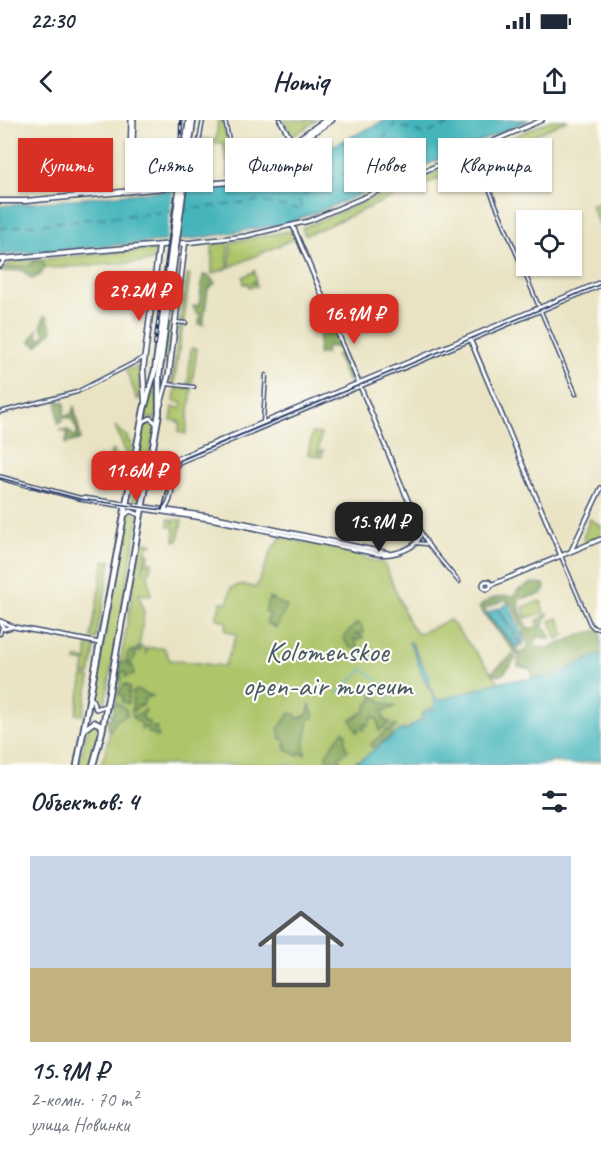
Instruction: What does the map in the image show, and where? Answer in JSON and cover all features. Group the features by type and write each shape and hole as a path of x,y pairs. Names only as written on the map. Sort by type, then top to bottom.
{"main road":[{"path":"160,407 158,366 191,120"},
{"path":"300,138 326,120"},
{"path":"300,138 332,120"},
{"path":"0,201 125,191"},
{"path":"2,261 185,243 167,384 160,407 102,732 93,765"},
{"path":"178,244 184,251"},
{"path":"77,765 92,699 142,423 144,365 159,246"},
{"path":"158,366 165,369 169,364"},
{"path":"144,365 148,373 158,366"},
{"path":"144,409 158,366"},
{"path":"86,728 95,722 100,726 102,732"}],"street":[{"path":"131,138 132,120"},
{"path":"200,138 203,120"},
{"path":"225,120 228,138"},
{"path":"280,120 289,136 293,138"},
{"path":"501,138 542,120"},
{"path":"185,243 246,236 293,226 438,166"},
{"path":"491,192 576,394"},
{"path":"293,226 420,530 429,546 459,582"},
{"path":"176,465 359,384 601,284"},
{"path":"175,322 186,323"},
{"path":"470,338 590,624 594,628 601,628"},
{"path":"0,412 77,392 145,357"},
{"path":"263,425 266,375"},
{"path":"167,384 194,387"},
{"path":"142,423 151,418 157,424"},
{"path":"152,454 173,459 263,425"},
{"path":"166,511 176,465 173,459"},
{"path":"2,478 80,498 159,512 176,511 367,550 397,552 416,543 420,538 420,530"},
{"path":"572,551 601,488"},
{"path":"128,493 130,501 138,503 145,495"},
{"path":"169,501 170,507 176,511"},
{"path":"142,508 241,523"},
{"path":"124,517 128,511 137,513 140,520"},
{"path":"581,533 580,541 587,545"},
{"path":"490,584 601,539"},
{"path":"416,543 429,546"},
{"path":"0,621 4,628 14,627 101,643"},
{"path":"92,699 93,707 99,710 105,707 108,700"}],"green space":[{"path":"218,120 223,120 227,138 225,153 223,143 213,144 213,140 216,140"},
{"path":"284,120 317,120 293,136"},
{"path":"551,120 568,120 528,138 511,138"},
{"path":"438,171 438,179 426,184 426,176"},
{"path":"388,192 394,192 395,196 318,230 305,235 302,228"},
{"path":"601,201 601,228 600,228 591,205"},
{"path":"290,231 296,238 230,267 231,242"},
{"path":"228,243 228,268 212,274 212,244"},
{"path":"152,249 155,252 154,260 148,262 1,271 10,262"},
{"path":"43,260 45,267 40,275 32,279 22,270 2,272 5,267 30,266 34,261"},
{"path":"255,271 256,281 251,283 256,283 257,286 249,287 248,283 244,284 243,277"},
{"path":"187,275 190,275 184,322 180,322"},
{"path":"203,275 209,276 215,283 208,289 203,325 199,324 200,314 196,313 193,306 199,305"},
{"path":"326,312 341,348 327,346 326,354 318,354 321,318 318,317"},
{"path":"44,316 47,316 52,331 37,346 30,341 37,330 38,338 42,339 45,333 41,327"},
{"path":"168,322 173,323 167,364 163,364"},
{"path":"180,324 183,324 174,384 171,383"},
{"path":"191,348 197,349 192,384 188,386"},
{"path":"342,353 354,380 352,381 347,380 336,355"},
{"path":"139,366 140,399 137,399 126,370"},
{"path":"158,371 156,419 145,417"},
{"path":"176,387 192,389 186,434 179,432 180,422 171,420 173,407 181,408 182,403 174,401"},
{"path":"57,402 65,403 64,415 72,414 74,406 81,439 65,444 68,433 60,430 68,430 76,438 77,430 71,418 62,418 62,422 58,423"},
{"path":"151,420 155,424 142,499 139,502 132,501 144,423"},
{"path":"115,426 128,437 127,441 132,442 129,464 124,463 124,458 119,477 110,452 114,450 118,459 126,453"},
{"path":"312,433 321,434 318,453 323,450 322,457 308,454"},
{"path":"129,512 139,515 105,704 96,708 93,703 126,515"},
{"path":"168,519 172,519 173,524 174,520 182,520 178,541 174,541 175,528 168,526"},
{"path":"590,519 601,526 601,535 585,542 583,538"},
{"name":"Kolomenskoe open-air museum","path":"280,537 365,555 364,558 384,563 409,623 418,634 450,620 499,682 438,701 431,711 428,709 421,715 423,719 404,731 401,730 354,765 100,765 105,754 121,679 120,664 141,544 147,542 152,544 147,546 142,573 147,553 150,553 147,564 152,562 148,575 151,595 139,594 144,613 139,649 138,651 137,647 136,651 130,652 140,652 141,647 145,648 146,653 148,648 164,648 170,660 224,666 237,635 225,630 227,622 216,618 221,602 228,603 231,588 242,584 256,588 274,545 277,545"},
{"path":"104,561 111,561 96,639 91,638"},
{"path":"532,583 544,584 545,588 541,594 520,599 518,605 528,630 537,627 537,621 548,614 542,628 548,630 550,638 538,637 533,647 548,648 585,633 601,630 601,654 552,677 530,679 532,674 530,669 518,666 519,654 517,655 479,608 495,598 514,597 518,590","holes":["504,600 512,603 528,643 528,649 520,653 486,615 485,608"]},
{"path":"269,598 287,606 276,628 266,623 270,614 265,612"},
{"path":"541,601 544,613 526,618 523,607"},
{"path":"558,618 565,635 557,639 550,621"},
{"path":"357,623 361,625 364,633 356,634 363,637 359,640 354,639 358,646 355,649 349,647 343,637"},
{"path":"87,644 95,647 90,675 83,674 85,663 76,661 77,658 87,660"},
{"path":"133,650 136,656 128,666 133,666 134,674 125,677 126,672 122,672 113,694 116,673 121,671 119,666 122,662 128,663 126,661 128,653"},
{"path":"513,655 516,658 503,674 494,675 492,672"},
{"path":"83,676 90,678 83,715 76,714"},
{"path":"125,684 130,687 128,704 122,702 123,696 118,694"},
{"path":"137,690 153,696 145,698 143,706 139,705 132,713 133,692"},
{"path":"373,694 383,703 395,707 382,711 385,721 391,722 379,731 378,721 373,716 368,726 364,724 364,730 361,728 357,732 351,720 365,711 367,704 371,703"},
{"path":"117,703 126,710 127,715 117,720 109,732 107,720 113,717 110,713 114,713 113,705"},
{"path":"310,705 314,717 308,720 304,743 305,753 304,755 299,752 298,756 285,748 286,740 281,739 278,729 290,713 295,714 297,719 307,715"},
{"path":"146,710 142,718 150,723 149,727 157,727 155,729 159,736 155,737 152,732 148,734 146,727 141,730 142,725 132,717"},
{"path":"94,723 101,730 91,765 79,765 88,727"},
{"path":"394,724 397,726 390,732 392,736 372,748 370,745"},
{"path":"343,731 346,734 345,744 348,750 339,757 342,762 336,765 339,763 337,760 326,759 326,754"}],"water":[{"path":"386,120 529,120 488,138 438,138 438,160 426,165 426,138 349,138"},
{"path":"344,140 344,192 365,192 284,224 199,238 0,255 0,206 150,192 213,192 213,186 225,185 225,192 332,192 332,146"},
{"path":"509,603 524,641 523,645 499,609"},
{"path":"497,608 520,645 519,647 515,646 486,614"},
{"path":"411,642 430,679 428,684 438,701 502,681 552,677 601,654 601,760 573,764 555,762 533,765 354,765 402,729 404,731 423,719 421,716 428,708 431,711 434,708 434,697 409,643"}],"pier":[{"path":"173,192 186,192 179,242 166,243"}],"waterway":[{"path":"361,667 382,685 391,687"},
{"path":"337,693 363,670"},
{"path":"388,701 391,690"}],"ferry route":[{"path":"181,210 258,201 303,210 299,200 312,190 362,162 377,147 394,124 425,134 460,120"},
{"path":"0,228 174,211"},
{"path":"354,765 358,760"}],"tram line":[{"path":"0,478 80,499 162,510 172,470 181,460 601,284"}],"railway":[{"path":"155,344 180,167 181,120"}]}
